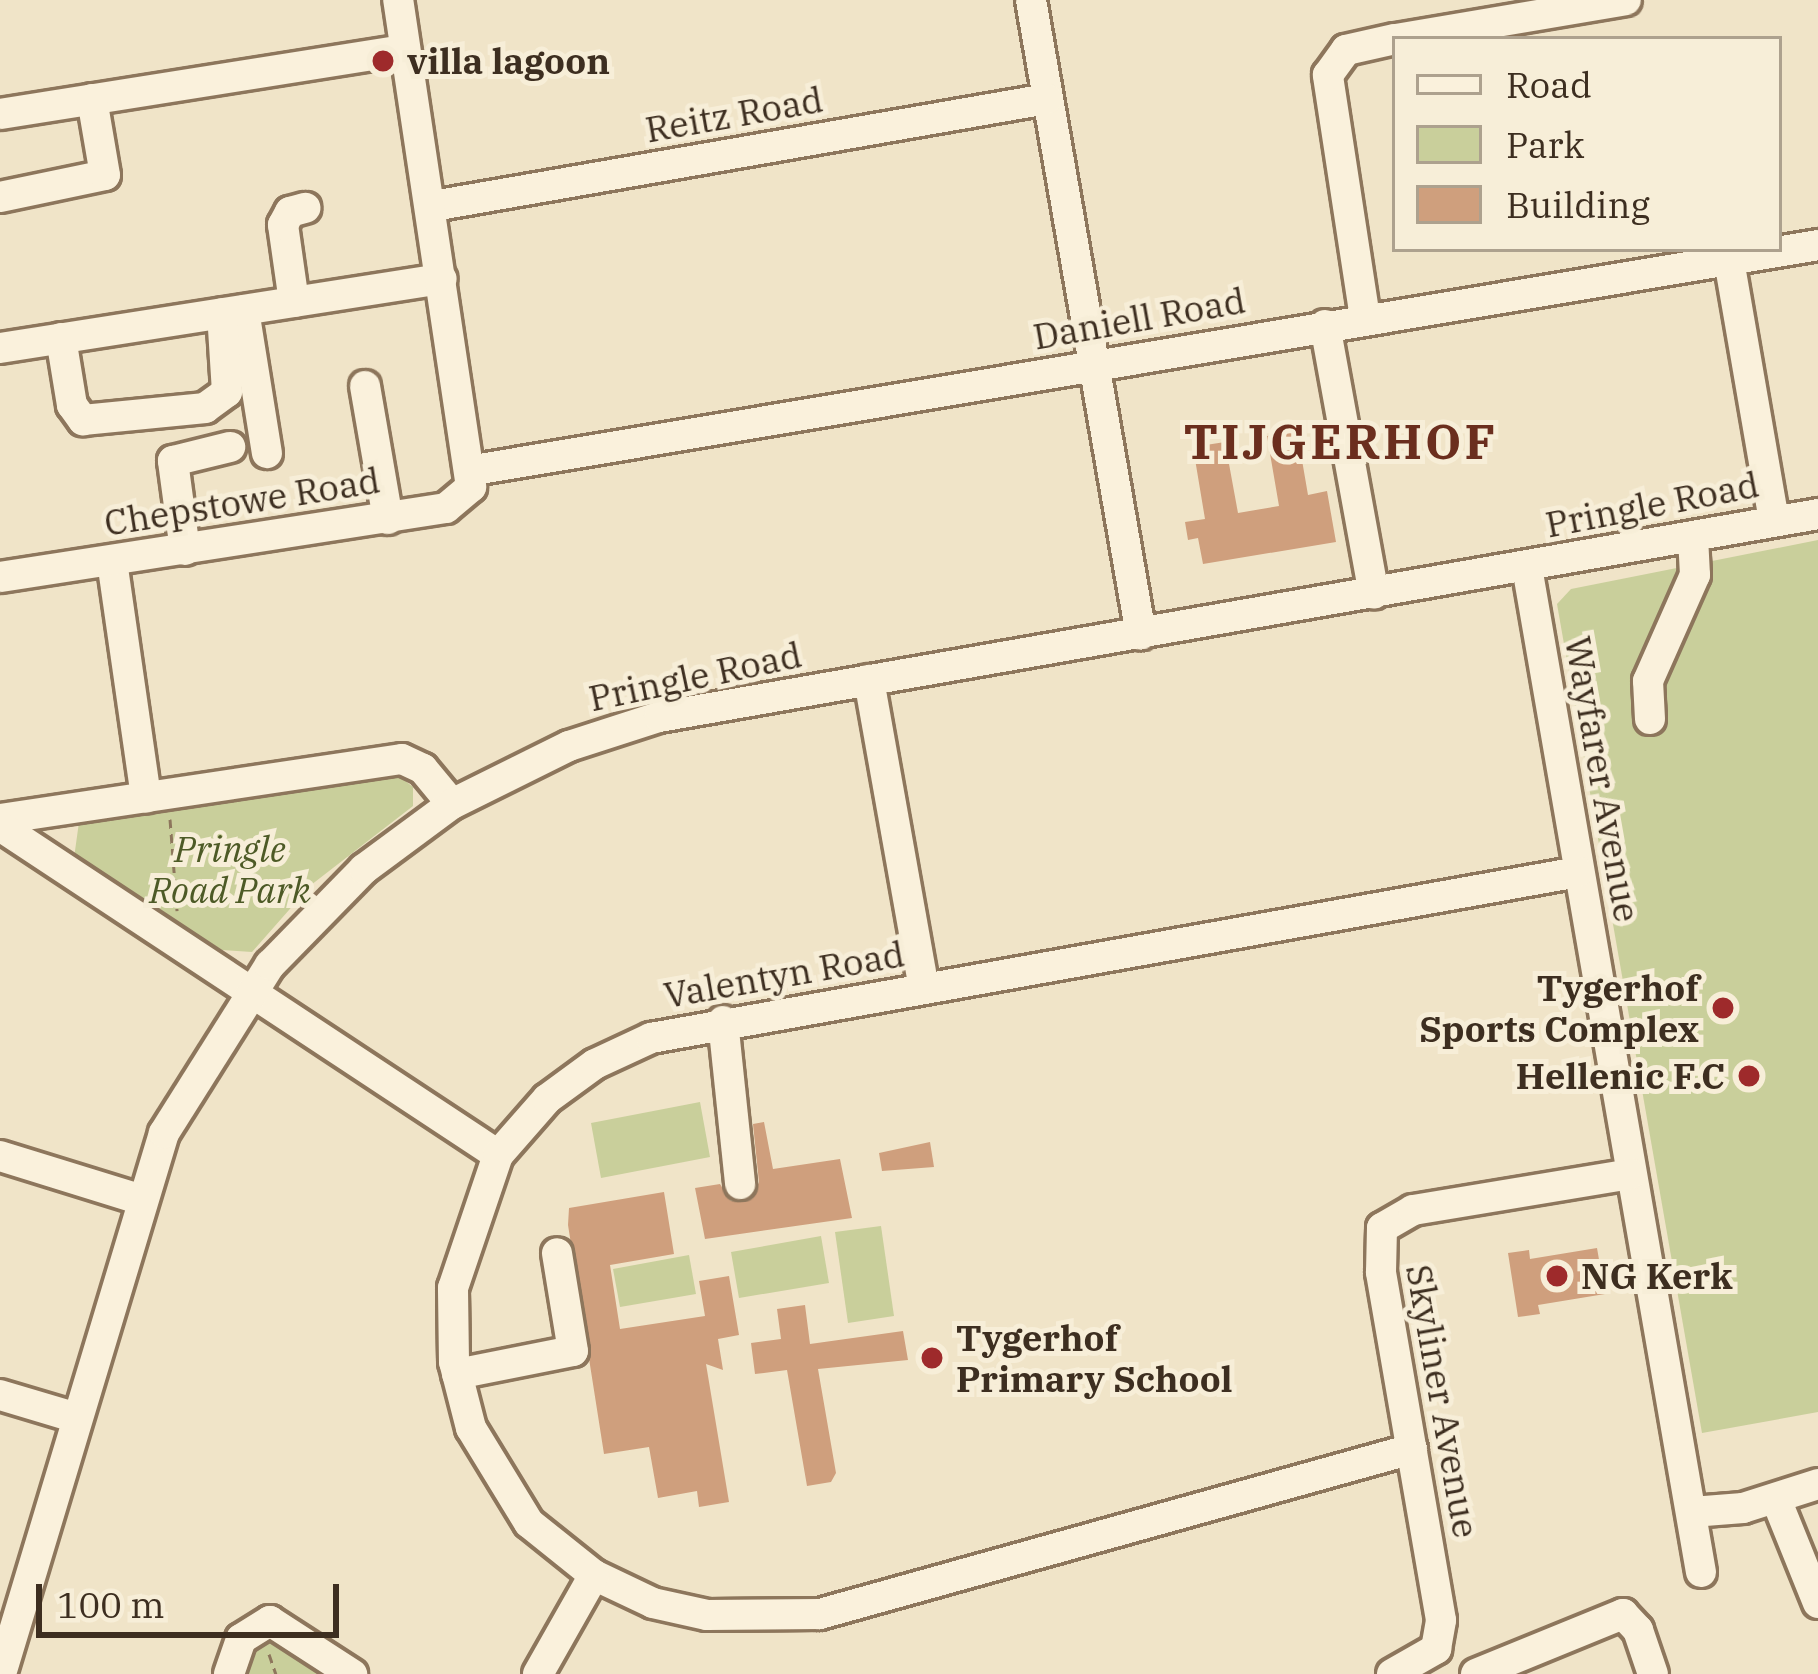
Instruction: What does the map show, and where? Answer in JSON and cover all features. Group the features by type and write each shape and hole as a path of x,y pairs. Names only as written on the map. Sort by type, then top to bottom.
{"street":[{"path":"398,0 474,470"},
{"path":"1031,0 1141,635"},
{"path":"1414,36 1626,0"},
{"path":"1365,318 1328,75 1346,50 1392,40"},
{"path":"0,114 404,50"},
{"path":"0,197 105,175 92,99"},
{"name":"Reitz Road","path":"434,206 1047,99"},
{"path":"293,302 283,226 290,212 305,208"},
{"name":"Daniell Road","path":"1782,251 1818,244"},
{"name":"Daniell Road","path":"474,470 1774,252"},
{"path":"1730,260 1774,520"},
{"path":"0,348 442,279"},
{"path":"61,338 72,405 82,420 205,408 227,392 233,312"},
{"path":"233,312 267,453"},
{"path":"1325,326 1374,594"},
{"path":"365,386 388,519"},
{"path":"185,550 173,461 230,448"},
{"name":"Chepstowe Road","path":"0,577 446,508 471,487 474,470"},
{"name":"Pringle Road","path":"4,1653 139,1199 164,1133 249,993 339,891 452,805 617,728 1818,514"},
{"path":"1649,719 1648,680 1695,575 1693,536"},
{"path":"112,561 155,796"},
{"name":"Wayfarer Avenue","path":"1527,567 1701,1572"},
{"path":"869,680 923,988"},
{"path":"0,823 402,759 422,769 452,805"},
{"path":"0,823 166,939 498,1155"},
{"name":"Valentyn Road","path":"1412,1449 820,1615 706,1615 652,1603 594,1575 530,1523 503,1490 471,1428 457,1374 453,1288 498,1155 547,1099 596,1064 651,1038 723,1021 1578,872"},
{"path":"723,1021 740,1184"},
{"path":"0,1156 139,1199"},
{"name":"Skyliner Avenue","path":"1392,1674 1418,1664 1440,1639 1381,1272 1382,1228 1413,1210 1631,1174"},
{"path":"457,1374 573,1352 557,1253"},
{"path":"0,1395 77,1418"},
{"path":"1692,1512 1776,1498 1818,1484"},
{"path":"1776,1498 1818,1603"},
{"path":"538,1674 594,1575"},
{"path":"1476,1674 1623,1614 1638,1630 1653,1674"},
{"path":"229,1674 241,1639 270,1621 352,1674"}],"path":[{"path":"155,796 173,830 177,921 166,939"}],"green space":[{"name":"Tygerhof Sports Complex","path":"1818,540 1818,1412 1702,1433 1557,604 1571,589"},
{"name":"Pringle Road Park","path":"398,775 413,787 413,806 311,885 252,952 222,950 74,858 79,822"},
{"path":"700,1102 710,1157 601,1178 591,1123"},
{"path":"881,1226 894,1316 848,1323 835,1232"},
{"path":"821,1236 829,1283 739,1298 731,1252"},
{"path":"689,1255 696,1294 620,1307 613,1269"},
{"path":"258,1631 338,1674 237,1674"}],"building":[{"path":"1297,431 1308,495 1327,491 1336,542 1203,564 1198,538 1188,540 1185,522 1205,519 1193,447 1225,442 1238,513 1279,506 1267,436"},
{"path":"764,1122 773,1169 840,1159 852,1218 705,1239 695,1188 720,1184 731,1201 752,1199 759,1182 753,1124"},
{"path":"930,1142 934,1167 882,1171 879,1153"},
{"path":"664,1192 674,1254 610,1265 620,1329 705,1316 699,1281 729,1276 739,1335 718,1339 723,1370 706,1364 729,1502 699,1507 697,1491 658,1498 649,1447 604,1454 568,1225 569,1208"},
{"name":"NG Kerk","path":"1597,1248 1605,1294 1538,1305 1540,1314 1518,1317 1508,1253 1529,1250 1530,1259"},
{"path":"805,1305 810,1344 903,1331 908,1360 818,1369 836,1473 831,1482 807,1486 787,1370 755,1374 751,1343 781,1339 777,1309"}],"place":[{"name":"villa lagoon","path":"383,61"},
{"name":"Tygerhof Sports Complex","path":"1723,1008"},
{"name":"Hellenic F.C","path":"1749,1076"},
{"name":"NG Kerk","path":"1557,1276"},
{"name":"Tygerhof Primary School","path":"932,1358"}],"district":[{"name":"TIJGERHOF","path":"1341,442"}]}
